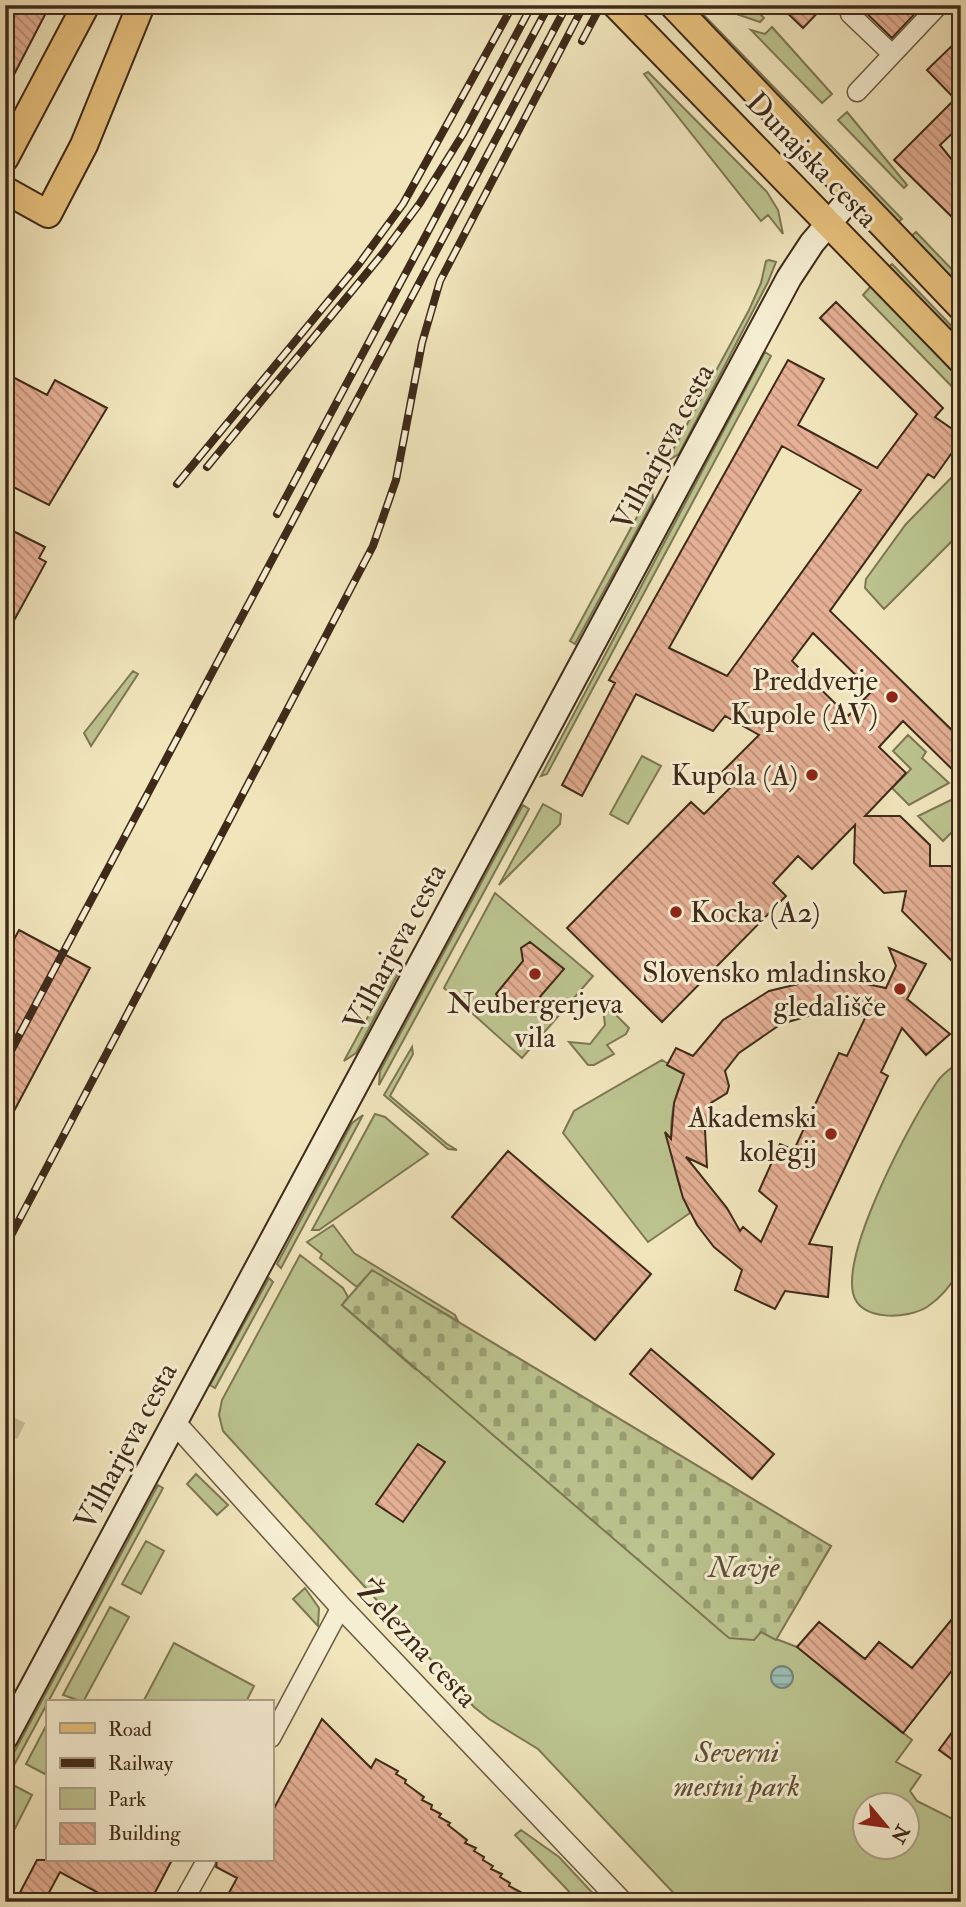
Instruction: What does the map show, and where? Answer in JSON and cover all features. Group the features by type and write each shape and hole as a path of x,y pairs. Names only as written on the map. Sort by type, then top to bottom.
{"main road":[{"path":"5,158 86,5"},
{"path":"5,190 48,214 84,145 141,5"},
{"name":"Dunajska cesta","path":"616,5 961,360"},
{"name":"Dunajska cesta","path":"673,5 961,307"},
{"name":"Vilharjeva cesta","path":"5,1738 789,278 853,195"}],"street":[{"path":"857,92 940,5"},
{"path":"850,14 892,54"},
{"name":"Železna cesta","path":"174,1422 341,1607 622,1902"},
{"path":"273,1734 341,1607"},
{"path":"183,1902 204,1862"}],"green space":[{"path":"687,5 694,5 902,219 896,224"},
{"path":"728,5 751,5 764,18 760,22 736,14"},
{"path":"772,27 832,94 822,103 751,30 765,34"},
{"path":"648,72 767,192 778,210 783,234 768,215 761,221 644,74"},
{"path":"847,112 907,185 904,188 838,120"},
{"path":"916,232 961,279 961,292 909,238"},
{"path":"766,261 776,262 768,282 679,454 667,461 749,310 761,283"},
{"path":"892,264 961,336 961,343 887,268"},
{"path":"871,286 961,377 961,396 863,295"},
{"path":"765,352 771,356 547,774 541,776"},
{"path":"952,477 961,486 961,532 884,609 865,588 866,579 906,524"},
{"path":"652,489 653,501 575,644 570,641"},
{"path":"133,671 138,674 91,746 84,733"},
{"path":"908,735 926,752 922,758 949,783 909,805 892,788 911,769 893,751"},
{"path":"642,756 661,766 628,824 610,814"},
{"path":"955,798 961,804 961,823 943,841 918,816"},
{"path":"543,804 561,814 560,824 499,885"},
{"path":"523,805 529,809 379,1085 380,1071"},
{"path":"495,893 593,976 522,1058 444,988"},
{"path":"397,963 402,966 356,1053 344,1061"},
{"path":"603,1009 614,1013 629,1028 626,1034 607,1045 614,1054 594,1065 588,1065 569,1042 590,1044 605,1025"},
{"path":"412,1047 413,1054 390,1096 457,1150 448,1149 384,1095"},
{"path":"662,1060 685,1074 673,1109 671,1144 678,1179 690,1213 648,1242 563,1133 574,1111"},
{"path":"961,1060 961,1267 947,1289 927,1307 908,1314 874,1313 864,1309 853,1293 853,1273 858,1247 868,1217 896,1154 926,1100 939,1079"},
{"path":"375,1114 385,1117 428,1154 319,1230 312,1230"},
{"path":"363,1115 281,1268 277,1264 352,1123"},
{"path":"333,1225 354,1253 455,1315 458,1321 372,1271 357,1287 353,1284 320,1258 322,1254 307,1242"},
{"name":"Severni mestni park","path":"300,1255 343,1288 348,1297 342,1305 415,1369 831,1546 776,1639 797,1647 912,1740 896,1762 921,1775 911,1792 850,1792 850,1862 920,1862 920,1802 961,1823 961,1902 682,1902 538,1749 474,1707 223,1431 219,1415 222,1400"},
{"name":"Navje","path":"372,1270 831,1546 776,1640 761,1632 754,1640 729,1638 342,1305"},
{"path":"269,1278 273,1282 215,1388 210,1385"},
{"path":"196,1474 228,1505 217,1515 187,1484"},
{"path":"158,1485 163,1488 49,1700 46,1700 46,1706 5,1782 5,1769"},
{"path":"146,1541 164,1551 141,1594 122,1584"},
{"path":"305,1588 319,1608 318,1626 293,1599"},
{"path":"110,1607 129,1617 84,1700 63,1695"},
{"path":"174,1643 254,1686 247,1700 144,1700"},
{"path":"46,1726 45,1774 26,1764"},
{"path":"15,1786 32,1795 6,1846 5,1803"},
{"path":"521,1830 559,1857 601,1902 579,1902 515,1835"}],"water":[{"path":"782,1666 790,1669 793,1677 790,1685 782,1688 774,1685 771,1677 774,1669"}],"building":[{"path":"5,5 50,5 5,92"},
{"path":"779,5 825,5 803,28"},
{"path":"858,5 923,5 892,38"},
{"path":"961,37 961,125 940,145 961,171 961,226 894,160 955,99 927,70"},
{"path":"836,302 943,408 935,417 961,435 961,440 934,478 928,474 830,611 961,739 961,778 903,721 879,747 906,773 865,816 900,816 930,845 930,866 952,866 961,874 961,970 902,911 906,891 884,893 854,863 855,825 812,869 798,856 773,883 786,896 662,1022 567,928 691,802 704,814 730,788 718,776 759,735 725,716 713,731 636,694 582,796 562,785 615,683 609,680 788,360 824,379 798,425 877,468 917,414 820,318","holes":["782,446 861,490 727,676 669,648","813,633 872,691 848,716 792,661"]},
{"path":"5,373 47,395 55,380 107,408 49,505 5,483"},
{"path":"5,527 45,547 39,558 46,562 5,637"},
{"path":"19,930 90,968 5,1128 5,956"},
{"name":"Neubergerjeva vila","path":"530,942 564,969 526,1013 512,1002 500,1002 496,994 523,961 521,948"},
{"name":"Akademski kolegij","path":"889,948 926,964 907,999 950,1034 926,1055 902,1028 881,1072 888,1076 809,1244 832,1247 828,1297 785,1291 775,1309 735,1290 742,1270 714,1247 697,1225 683,1198 665,1132 671,1139 674,1103 684,1074 667,1065 676,1048 693,1056 723,1020 769,991 819,979 843,979 886,988 896,966","holes":["812,1015 866,1016 847,1056 839,1053 794,1150 780,1144 759,1191 777,1206 761,1242 743,1227 740,1231 727,1208 686,1157 707,1167 705,1130 711,1103 727,1093 729,1086 725,1071 739,1053 781,1024"]},
{"path":"508,1151 651,1274 595,1340 452,1217"},
{"path":"651,1349 774,1454 752,1479 630,1374"},
{"path":"418,1444 445,1462 403,1522 376,1504"},
{"path":"961,1608 961,1659 903,1733 797,1647 819,1622 865,1659 879,1642 912,1668"},
{"path":"322,1719 371,1768 376,1759 398,1771 396,1774 406,1780 405,1783 424,1797 422,1800 432,1805 431,1809 441,1814 439,1817 450,1823 448,1825 467,1840 465,1843 476,1848 474,1851 493,1866 491,1869 502,1874 500,1877 510,1883 509,1886 539,1902 224,1902 237,1878 216,1867 217,1862 273,1862 273,1810"},
{"path":"961,1720 961,1766 939,1750"},
{"path":"37,1860 171,1862 150,1902 115,1902 60,1872 44,1902 15,1902"}],"tunnel":[{"path":"5,1423 23,1432"}],"railway":[{"path":"177,484 359,264 403,204 513,5"},
{"path":"207,467 384,252 420,203 463,134 532,5"},
{"path":"277,514 549,5"},
{"path":"5,1062 567,5"},
{"path":"5,1247 373,546 396,480 422,343 440,281 584,5"},
{"path":"582,41 601,5"}],"place":[{"name":"Preddverje Kupole (AV)","path":"892,697"},
{"name":"Kupola (A)","path":"812,775"},
{"name":"Kocka (A2)","path":"676,912"},
{"name":"Neubergerjeva vila","path":"535,974"},
{"name":"Slovensko mladinsko gledališče","path":"900,989"},
{"name":"Akademski kolegij","path":"831,1134"}]}
